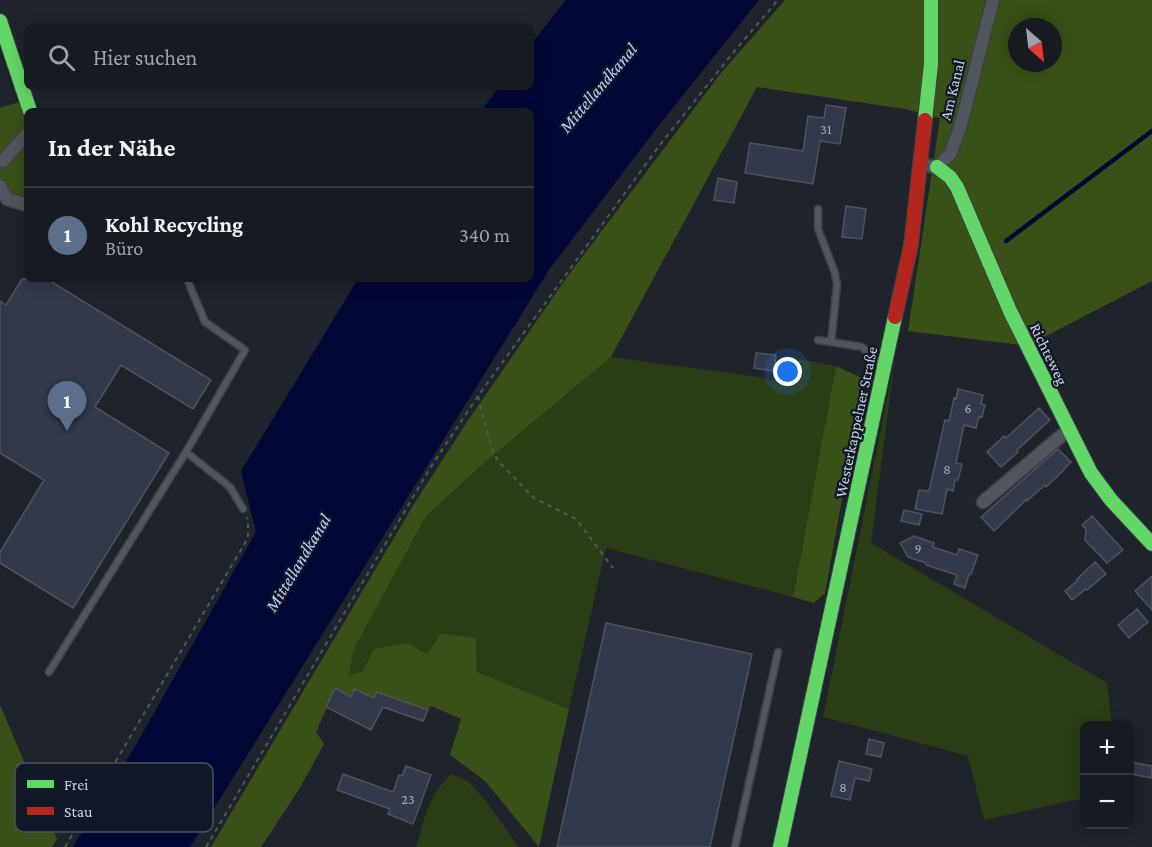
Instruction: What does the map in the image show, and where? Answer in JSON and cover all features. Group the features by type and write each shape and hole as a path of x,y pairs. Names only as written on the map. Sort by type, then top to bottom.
{"main road":[{"name":"Westerkappelner Straße","path":"780,847 911,245 931,64 932,0"},
{"path":"0,21 29,108"},
{"name":"Richteweg","path":"937,167 950,177 957,188 1010,311 1091,473 1111,500 1152,544"}],"street":[{"name":"Am Kanal","path":"937,167 950,154 960,128 993,0"},
{"path":"1,165 24,138"},
{"path":"921,166 937,167"},
{"path":"0,186 7,199 24,203"},
{"path":"984,502 1068,430"}],"lane":[{"path":"818,209 818,229 835,273 837,285 831,342"},
{"path":"49,672 186,452 245,350 205,321 188,282"},
{"path":"818,340 862,347 885,369"},
{"path":"186,452 230,487 243,509"},
{"path":"735,847 778,652"}],"path":[{"path":"207,847 432,465 478,396 659,146 778,0"},
{"path":"478,396 492,449 498,461 534,498 576,519 613,568"},
{"path":"115,763 248,538 248,520 243,509"},
{"path":"65,847 74,832"}],"green space":[{"path":"785,0 1152,0 1152,281 1027,346 908,331 940,118 905,109 757,87 611,357 490,458 426,516 353,651 349,675 363,671 374,649 406,643 427,654 441,633 476,638 477,672 569,709 539,847 485,781 450,755 461,719 431,706 428,710 374,698 354,689 351,697 336,688 316,732 324,744 298,791 261,847 211,847 414,504 467,422 567,277 721,73"},
{"path":"26,100 27,108 24,108 24,204 7,199 0,201 0,108"},
{"path":"611,357 794,384 798,359 836,366 793,597 606,548 569,709 477,672 476,638 441,633 427,654 348,675 353,651 426,516 490,458"},
{"path":"895,359 871,543 1107,683 1112,721 1080,721 1080,799 984,820 968,756 823,717"},
{"path":"836,366 864,379 825,593 814,603 793,597"},
{"path":"0,705 25,763 15,763 15,832 54,832 57,839 52,847 0,847"},
{"path":"452,774 468,781 485,800 519,847 416,847 432,799"}],"water":[{"name":"Mittellandkanal","path":"566,0 759,0 656,129 549,270 213,810 213,763 125,763 256,532 241,471 356,282 534,282 534,108 483,108 497,90 534,90 534,40"},
{"path":"82,832 199,832 190,847 73,847"}],"building":[{"path":"826,105 846,108 840,144 820,141 813,184 745,173 750,143 803,151 808,116 824,118"},
{"path":"718,178 737,182 734,203 714,200"},
{"path":"846,206 866,209 862,239 842,237"},
{"path":"22,279 24,282 52,282 211,380 193,409 121,365 95,407 169,453 73,608 0,563 0,552 44,480 0,453 0,301 6,305"},
{"path":"756,353 776,355 774,371 754,368"},
{"path":"958,389 983,395 981,404 985,405 982,417 979,416 976,428 964,425 956,463 962,464 953,491 947,489 942,514 915,509 919,490 929,491 945,420 949,421"},
{"path":"1039,408 1050,420 1001,467 987,452"},
{"path":"1058,449 1071,462 1046,487 1045,485 1027,499 994,531 981,517"},
{"path":"904,510 922,514 919,525 901,521"},
{"path":"1092,516 1123,550 1107,563 1085,540 1086,529 1082,525"},
{"path":"914,536 934,543 933,547 957,555 959,549 978,555 965,588 954,584 957,575 908,557 900,543"},
{"path":"1095,562 1106,574 1072,600 1065,591"},
{"path":"1152,576 1152,610 1135,591"},
{"path":"1137,609 1148,622 1129,638 1118,625"},
{"path":"606,623 752,654 710,847 557,847"},
{"path":"335,688 351,697 354,689 374,698 377,692 428,710 423,721 383,707 371,730 326,707"},
{"path":"869,739 884,743 881,757 866,754"},
{"path":"839,761 872,769 869,781 855,778 850,800 831,796"},
{"path":"1134,763 1152,766 1152,778 1134,775"},
{"path":"406,766 431,775 413,824 388,814 390,809 337,790 343,774 393,792 399,775 402,776"}],"waterway":[{"path":"1006,241 1152,131"}],"traffic: fast":[{"path":"925,120 931,64 931,0"},
{"path":"0,21 29,108"},
{"path":"937,167 950,177 957,187 1010,311 1091,473 1111,500 1152,544"},
{"path":"780,847 895,317"}],"traffic: jam":[{"path":"895,317 911,245 925,120"}],"place":[{"name":"Kohl Recycling","path":"67,431"}]}
